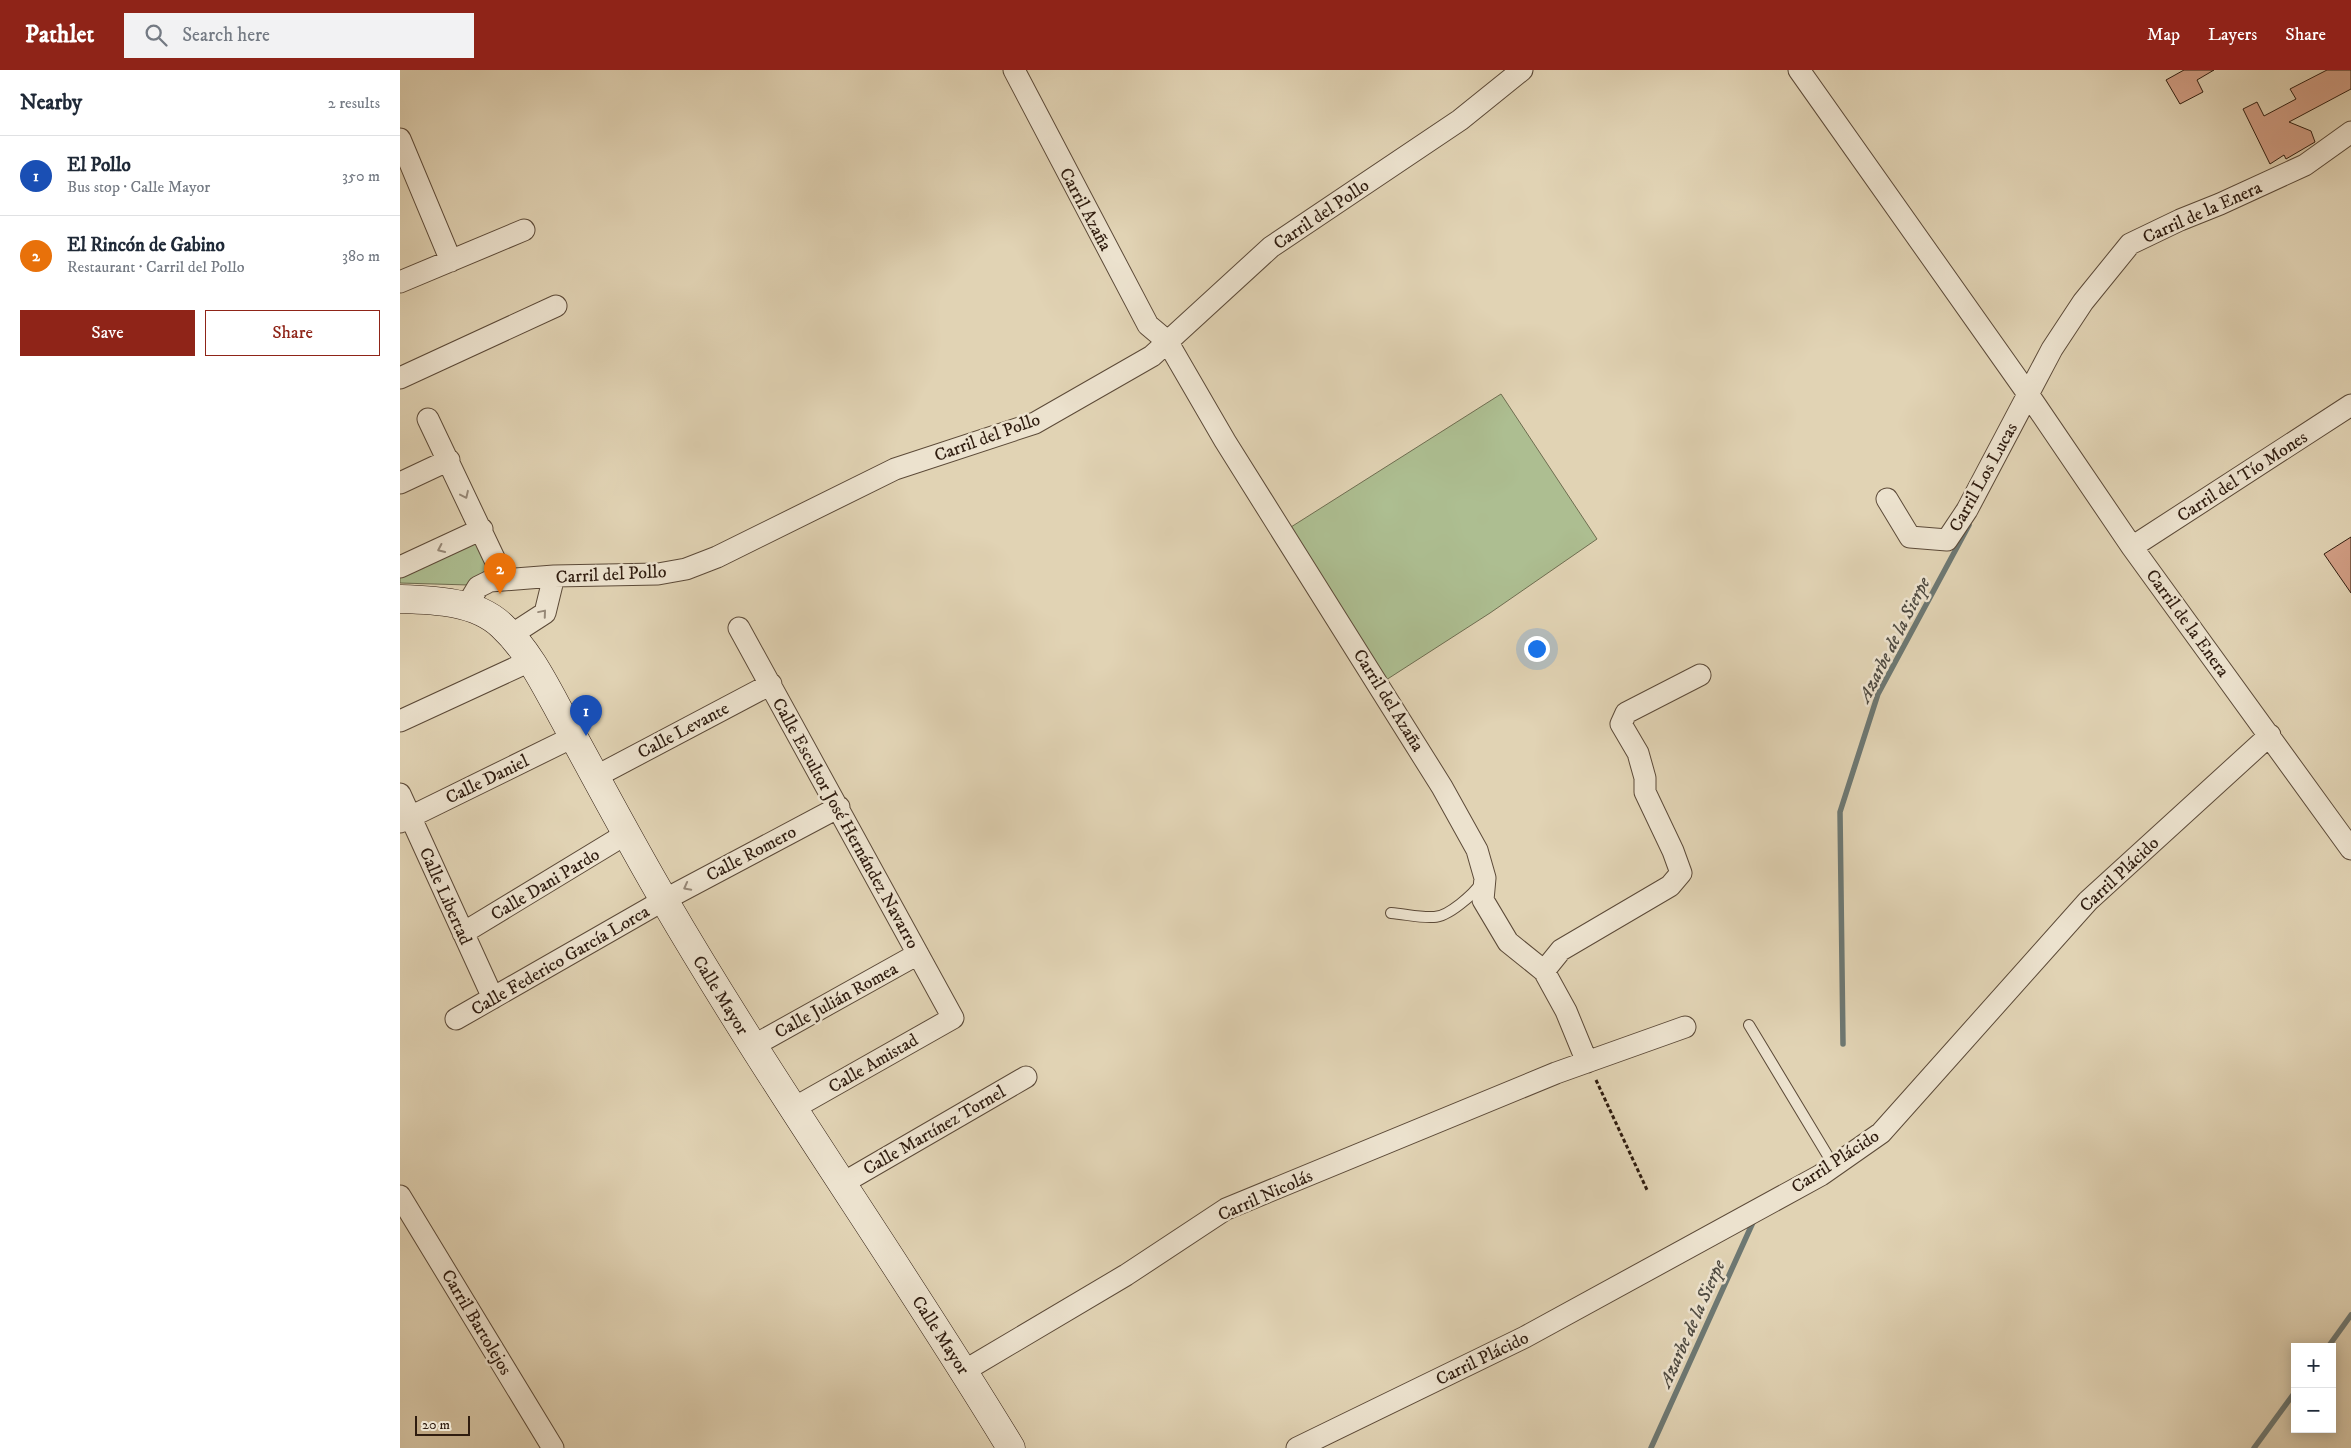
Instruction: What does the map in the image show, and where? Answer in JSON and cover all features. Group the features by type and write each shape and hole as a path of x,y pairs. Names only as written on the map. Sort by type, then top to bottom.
{"main road":[{"name":"Calle Mayor","path":"400,599 441,602 466,607 496,620 511,635 530,661 664,900 753,1046 964,1370 1011,1448"}],"street":[{"name":"Carril Azaña","path":"1014,70 1148,325 1167,341"},
{"name":"Carril del Pollo","path":"466,607 478,588 490,581 554,576 658,574 686,568 717,557 895,469 1035,423 1152,356 1271,247 1460,120 1522,70"},
{"name":"Carril de la Enera","path":"1799,70 2028,394 2132,547 2351,849"},
{"name":"Carril de la Enera","path":"2028,394 2052,349 2083,302 2130,244 2305,165 2351,132"},
{"path":"403,153 451,261"},
{"path":"400,282 524,230"},
{"path":"400,378 556,306"},
{"name":"Carril del Azaña","path":"1167,341 1225,440 1442,787 1477,850 1485,878 1483,900 1508,942 1544,971 1566,1011 1588,1062"},
{"name":"Carril Los Lucas","path":"1887,499 1910,537 1947,540 1967,510 2028,394"},
{"name":"Carril del Tío Mones","path":"2132,547 2351,405"},
{"path":"428,418 504,579"},
{"path":"400,483 449,460"},
{"path":"400,568 482,529"},
{"path":"511,635 545,614 554,576"},
{"name":"Calle Escultor José Hernández Navarro","path":"739,628 839,807 953,1018"},
{"path":"400,721 530,661"},
{"path":"1544,971 1561,950 1670,886 1681,872 1673,850 1645,792 1645,778 1638,753 1621,724 1626,713 1700,675"},
{"name":"Calle Levante","path":"595,777 770,684"},
{"name":"Carril Plácido","path":"1297,1448 1525,1337 1821,1175 1881,1133 2088,901 2270,735"},
{"name":"Calle Daniel","path":"405,820 573,737"},
{"name":"Calle Libertad","path":"400,794 405,820 463,933 493,998"},
{"name":"Calle Romero","path":"664,900 839,807"},
{"name":"Calle Dani Pardo","path":"463,933 626,834"},
{"name":"Calle Federico García Lorca","path":"456,1020 664,900"},
{"name":"Calle Julián Romea","path":"753,1046 918,954"},
{"name":"Calle Amistad","path":"794,1108 953,1018"},
{"name":"Carril Nicolás","path":"964,1370 1126,1275 1226,1209 1588,1062 1685,1027"},
{"name":"Calle Martínez Tornel","path":"843,1183 1026,1077"},
{"name":"Carril Bartolejos","path":"400,1196 553,1448"}],"lane":[{"path":"1391,912 1436,918 1462,903 1476,890 1485,878"},
{"path":"1749,1025 1834,1166"}],"path":[{"path":"1588,1062 1648,1192"}],"green space":[{"path":"1501,394 1597,539 1490,613 1386,680 1291,527"},
{"path":"473,537 490,573 469,585 400,583 400,572"}],"building":[{"path":"2184,70 2214,70 2197,80 2203,92 2180,104 2166,80"},
{"path":"2327,70 2351,70 2351,89 2289,122 2311,131 2315,142 2286,159 2284,155 2270,164 2243,109 2257,102 2264,116 2296,99 2290,89"},
{"path":"2351,537 2351,593 2324,554"}],"waterway":[{"name":"Azarbe de la Sierpe","path":"1843,1044 1840,812 1878,694 1969,525"},
{"name":"Azarbe de la Sierpe","path":"1651,1448 1754,1220"},
{"path":"2331,1343 2351,1315"},
{"path":"2254,1448 2291,1397"}],"place":[{"name":"El Rincón de Gabino","path":"500,594"},
{"name":"El Pollo","path":"586,736"}]}
